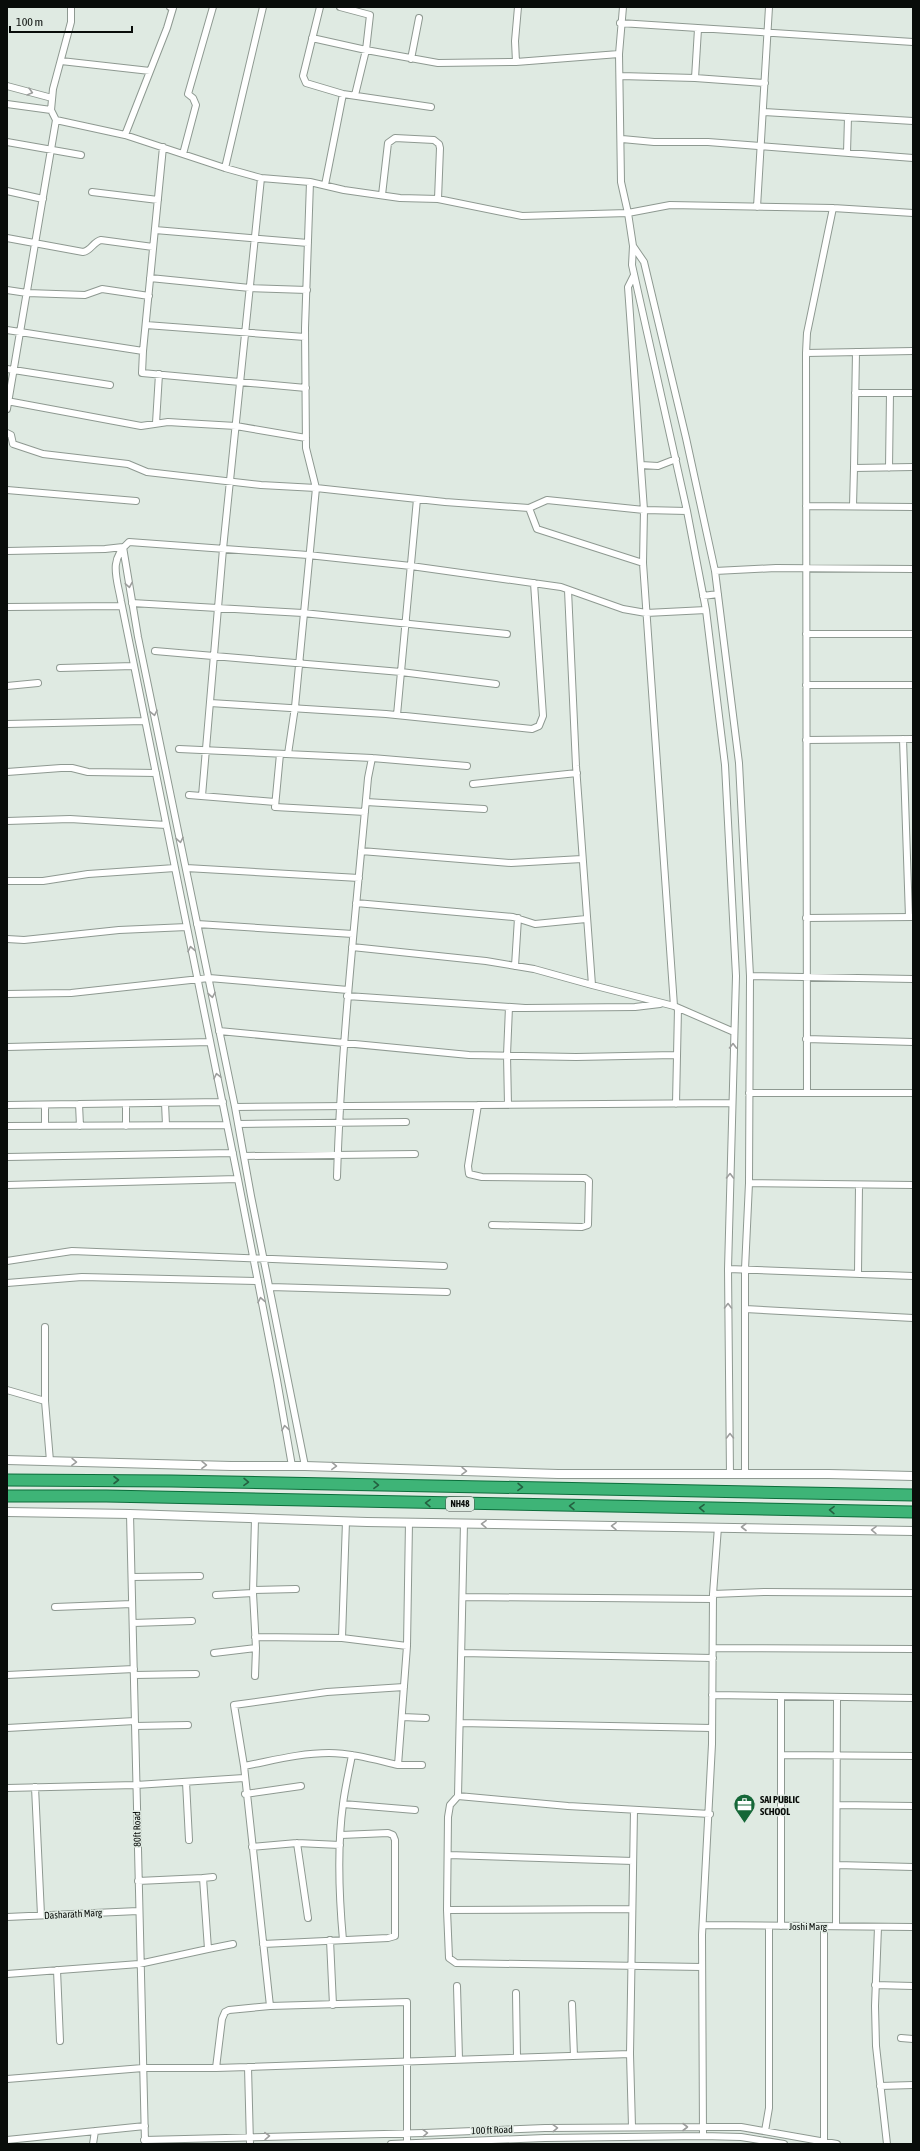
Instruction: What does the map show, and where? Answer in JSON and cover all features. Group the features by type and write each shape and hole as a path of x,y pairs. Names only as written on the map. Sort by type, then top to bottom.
{"highway":[{"name":"NH48","path":"7,1480 179,1481 913,1495"},
{"name":"NH48","path":"7,1496 106,1496 913,1512"}],"street":[{"path":"7,409 10,369 20,332 56,120 51,110 52,98 71,22 71,7"},
{"path":"125,135 167,28 172,8 170,7"},
{"path":"183,154 196,105 193,98 188,94 213,7"},
{"path":"225,168 263,7"},
{"path":"320,7 303,76 306,83 314,87 343,94 431,107"},
{"path":"340,7 370,14 366,50 355,95"},
{"path":"516,62 515,41 518,7"},
{"path":"623,7 620,23 619,54 622,139 621,182 633,246 632,265 687,511 706,610 725,764 736,976 728,1269 730,1475"},
{"path":"757,207 764,112 769,7"},
{"path":"411,59 419,18"},
{"path":"620,23 767,34 913,42"},
{"path":"695,78 698,29"},
{"path":"312,38 411,59 438,63 516,62 619,54"},
{"path":"62,61 150,71"},
{"path":"620,76 695,78 765,84"},
{"path":"7,86 52,98"},
{"path":"325,186 343,94"},
{"path":"7,104 51,110"},
{"path":"764,112 913,121"},
{"path":"847,153 848,117"},
{"path":"56,120 125,135 225,168 261,178 310,182 325,186 382,195 438,199 522,216 628,213 670,205 833,208 913,212"},
{"path":"382,195 388,143 392,139 434,140 439,144 440,148 438,199"},
{"path":"622,139 654,142 708,142 913,158"},
{"path":"7,142 81,155"},
{"path":"163,148 142,373 306,388"},
{"path":"202,796 230,481 261,178"},
{"path":"288,754 295,707 308,555 316,488 306,448 306,337 310,182"},
{"path":"7,191 43,199"},
{"path":"92,192 158,200"},
{"path":"807,1093 806,353 807,333 833,208"},
{"path":"155,230 308,243"},
{"path":"7,238 82,252 88,251 97,241 101,240 153,247"},
{"path":"633,246 644,262 686,438 715,571 739,763 750,976 749,1184 744,1269 745,1475"},
{"path":"634,275 628,286 644,510 643,563 646,613 676,1007 676,1104"},
{"path":"150,278 250,288 307,290"},
{"path":"7,290 27,293 85,295 102,289 149,296"},
{"path":"146,325 306,337"},
{"path":"7,330 143,351"},
{"path":"806,353 913,351"},
{"path":"853,506 856,352"},
{"path":"10,369 110,385"},
{"path":"156,424 159,374"},
{"path":"855,393 913,393"},
{"path":"889,468 890,393"},
{"path":"8,401 141,426 168,422 236,426 306,438"},
{"path":"7,433 11,435 13,444 43,454 128,464 147,472 261,485 316,488 417,499 529,508 547,500 644,510 687,511"},
{"path":"641,465 658,466 676,460"},
{"path":"854,468 913,467"},
{"path":"7,490 136,501"},
{"path":"397,715 417,499"},
{"path":"806,506 913,507"},
{"path":"529,508 537,529 643,563"},
{"path":"292,1466 254,1259 122,606 115,562 123,547 128,542 308,555 411,566 534,584 568,590 622,609 646,613 706,610"},
{"path":"7,551 105,549 123,547"},
{"path":"123,547 132,603 235,1107 305,1466"},
{"path":"715,571 806,568 913,569"},
{"path":"210,703 295,707 397,715 532,729 539,726 543,716 534,584"},
{"path":"568,590 582,859 592,985"},
{"path":"703,596 718,594"},
{"path":"132,603 304,612 508,634"},
{"path":"7,607 122,606"},
{"path":"806,634 913,634"},
{"path":"155,651 401,672 496,684"},
{"path":"60,668 134,666"},
{"path":"7,686 38,683"},
{"path":"806,685 913,685"},
{"path":"7,724 69,721 145,721"},
{"path":"806,740 913,738"},
{"path":"806,918 911,917 903,739"},
{"path":"179,749 206,752 372,758 468,766"},
{"path":"280,754 275,807 365,812"},
{"path":"337,1177 339,1106 348,993 366,802 372,758"},
{"path":"7,772 72,768 88,772 156,773"},
{"path":"473,784 577,773"},
{"path":"189,795 276,802"},
{"path":"366,802 484,809"},
{"path":"7,821 70,819 166,825"},
{"path":"361,851 511,863 582,859"},
{"path":"7,881 43,881 88,874 175,868"},
{"path":"186,868 359,878"},
{"path":"356,903 518,918 535,924 586,919"},
{"path":"515,966 518,918"},
{"path":"197,924 353,934"},
{"path":"7,939 24,940 119,930 187,927"},
{"path":"352,947 486,961 515,966 664,1003 734,1032"},
{"path":"750,976 913,979"},
{"path":"7,994 71,993 197,981 209,978 348,993 509,1007 635,1007 664,1003"},
{"path":"508,1105 507,1055 509,1007"},
{"path":"219,1031 469,1055 576,1057 675,1055"},
{"path":"806,1039 913,1042"},
{"path":"7,1047 210,1042"},
{"path":"749,1093 913,1093"},
{"path":"7,1105 222,1102"},
{"path":"165,1103 166,1126"},
{"path":"235,1107 732,1103"},
{"path":"79,1104 80,1126"},
{"path":"126,1104 126,1126"},
{"path":"44,1105 46,1126"},
{"path":"478,1105 468,1166 469,1174 482,1177 585,1178 589,1181 588,1225 582,1227 492,1225"},
{"path":"238,1124 406,1122"},
{"path":"7,1126 227,1125"},
{"path":"7,1157 233,1153"},
{"path":"244,1156 415,1154"},
{"path":"7,1185 238,1179"},
{"path":"749,1184 913,1185"},
{"path":"858,1274 859,1185"},
{"path":"7,1260 72,1251 264,1260 444,1266"},
{"path":"728,1269 913,1276"},
{"path":"7,1283 82,1277 258,1281"},
{"path":"270,1287 447,1292"},
{"path":"745,1309 913,1318"},
{"path":"45,1327 45,1401 50,1461"},
{"path":"7,1390 45,1401"},
{"path":"7,1460 305,1466 558,1474 829,1474 913,1476"},
{"path":"7,1512 130,1514 346,1521 913,1531"},
{"name":"80ft Road","path":"130,1514 139,1964 145,2126 144,2142"},
{"path":"255,1519 253,1591 256,1648 255,1676"},
{"path":"342,1638 346,1521"},
{"path":"398,1765 407,1646 409,1522"},
{"path":"464,1523 458,1796 450,1805 447,1910 450,1958 454,1963 702,1967"},
{"path":"703,2136 703,1925 710,1814 713,1597 718,1527"},
{"path":"132,1577 200,1576"},
{"path":"216,1595 253,1591 296,1589"},
{"path":"463,1597 713,1597 765,1592 913,1593"},
{"path":"55,1607 132,1604"},
{"path":"133,1623 192,1622"},
{"path":"255,1637 342,1638 407,1646"},
{"path":"214,1653 256,1648"},
{"path":"713,1648 913,1649"},
{"path":"462,1653 713,1658"},
{"path":"7,1675 134,1672 196,1674"},
{"path":"270,2006 244,1778 244,1766 234,1705 327,1692 404,1687"},
{"path":"712,1696 837,1698 846,1696 913,1698"},
{"path":"781,1697 781,1926"},
{"path":"836,1926 838,1806 837,1698"},
{"path":"402,1717 426,1718"},
{"path":"460,1723 712,1728"},
{"path":"7,1728 135,1724 188,1726"},
{"path":"244,1766 299,1755 329,1753 352,1755 398,1765 422,1765"},
{"path":"343,1940 341,1915 340,1845 343,1804 352,1755"},
{"path":"781,1755 913,1756"},
{"path":"7,1788 136,1785 244,1778"},
{"path":"186,1782 189,1840"},
{"path":"246,1794 301,1786"},
{"path":"35,1787 40,1915"},
{"path":"458,1796 634,1810 710,1814"},
{"path":"343,1804 415,1810"},
{"path":"838,1806 913,1806"},
{"path":"632,2126 630,2054 634,1810"},
{"path":"263,1944 388,1938 395,1936 395,1840 392,1834 341,1835"},
{"path":"252,1847 297,1843 340,1845"},
{"path":"297,1843 308,1918"},
{"path":"449,1855 633,1861"},
{"path":"837,1865 913,1867"},
{"path":"138,1881 213,1877"},
{"path":"203,1878 208,1949"},
{"path":"447,1910 632,1909"},
{"name":"Dasharath Marg","path":"7,1917 138,1911"},
{"name":"Joshi Marg","path":"703,1925 913,1927"},
{"path":"765,2131 769,2108 769,1926"},
{"path":"824,1926 824,2142"},
{"path":"878,1927 876,2046 887,2144"},
{"path":"330,1940 333,2005"},
{"path":"7,1974 139,1964 233,1944"},
{"path":"57,1970 60,2041"},
{"path":"876,1985 913,1986"},
{"path":"457,1986 459,2059"},
{"path":"516,1993 517,2057"},
{"path":"216,2068 222,2019 225,2012 229,2010 270,2006 407,2002 407,2144"},
{"path":"572,2004 574,2056"},
{"path":"901,2038 913,2039"},
{"path":"7,2079 143,2068 216,2068 407,2060 630,2054"},
{"path":"248,2067 250,2144"},
{"path":"880,2086 913,2085"},
{"path":"7,2140 145,2126"},
{"name":"100 ft Road","path":"144,2142 250,2137 632,2126 741,2127 837,2144"},
{"path":"93,2144 95,2130"},
{"path":"391,2144 545,2138 643,2141 703,2136 741,2137 784,2144"},
{"path":"716,2137 717,2144"}],"place":[{"name":"SAI PUBLIC SCHOOL","path":"745,1824"}]}
